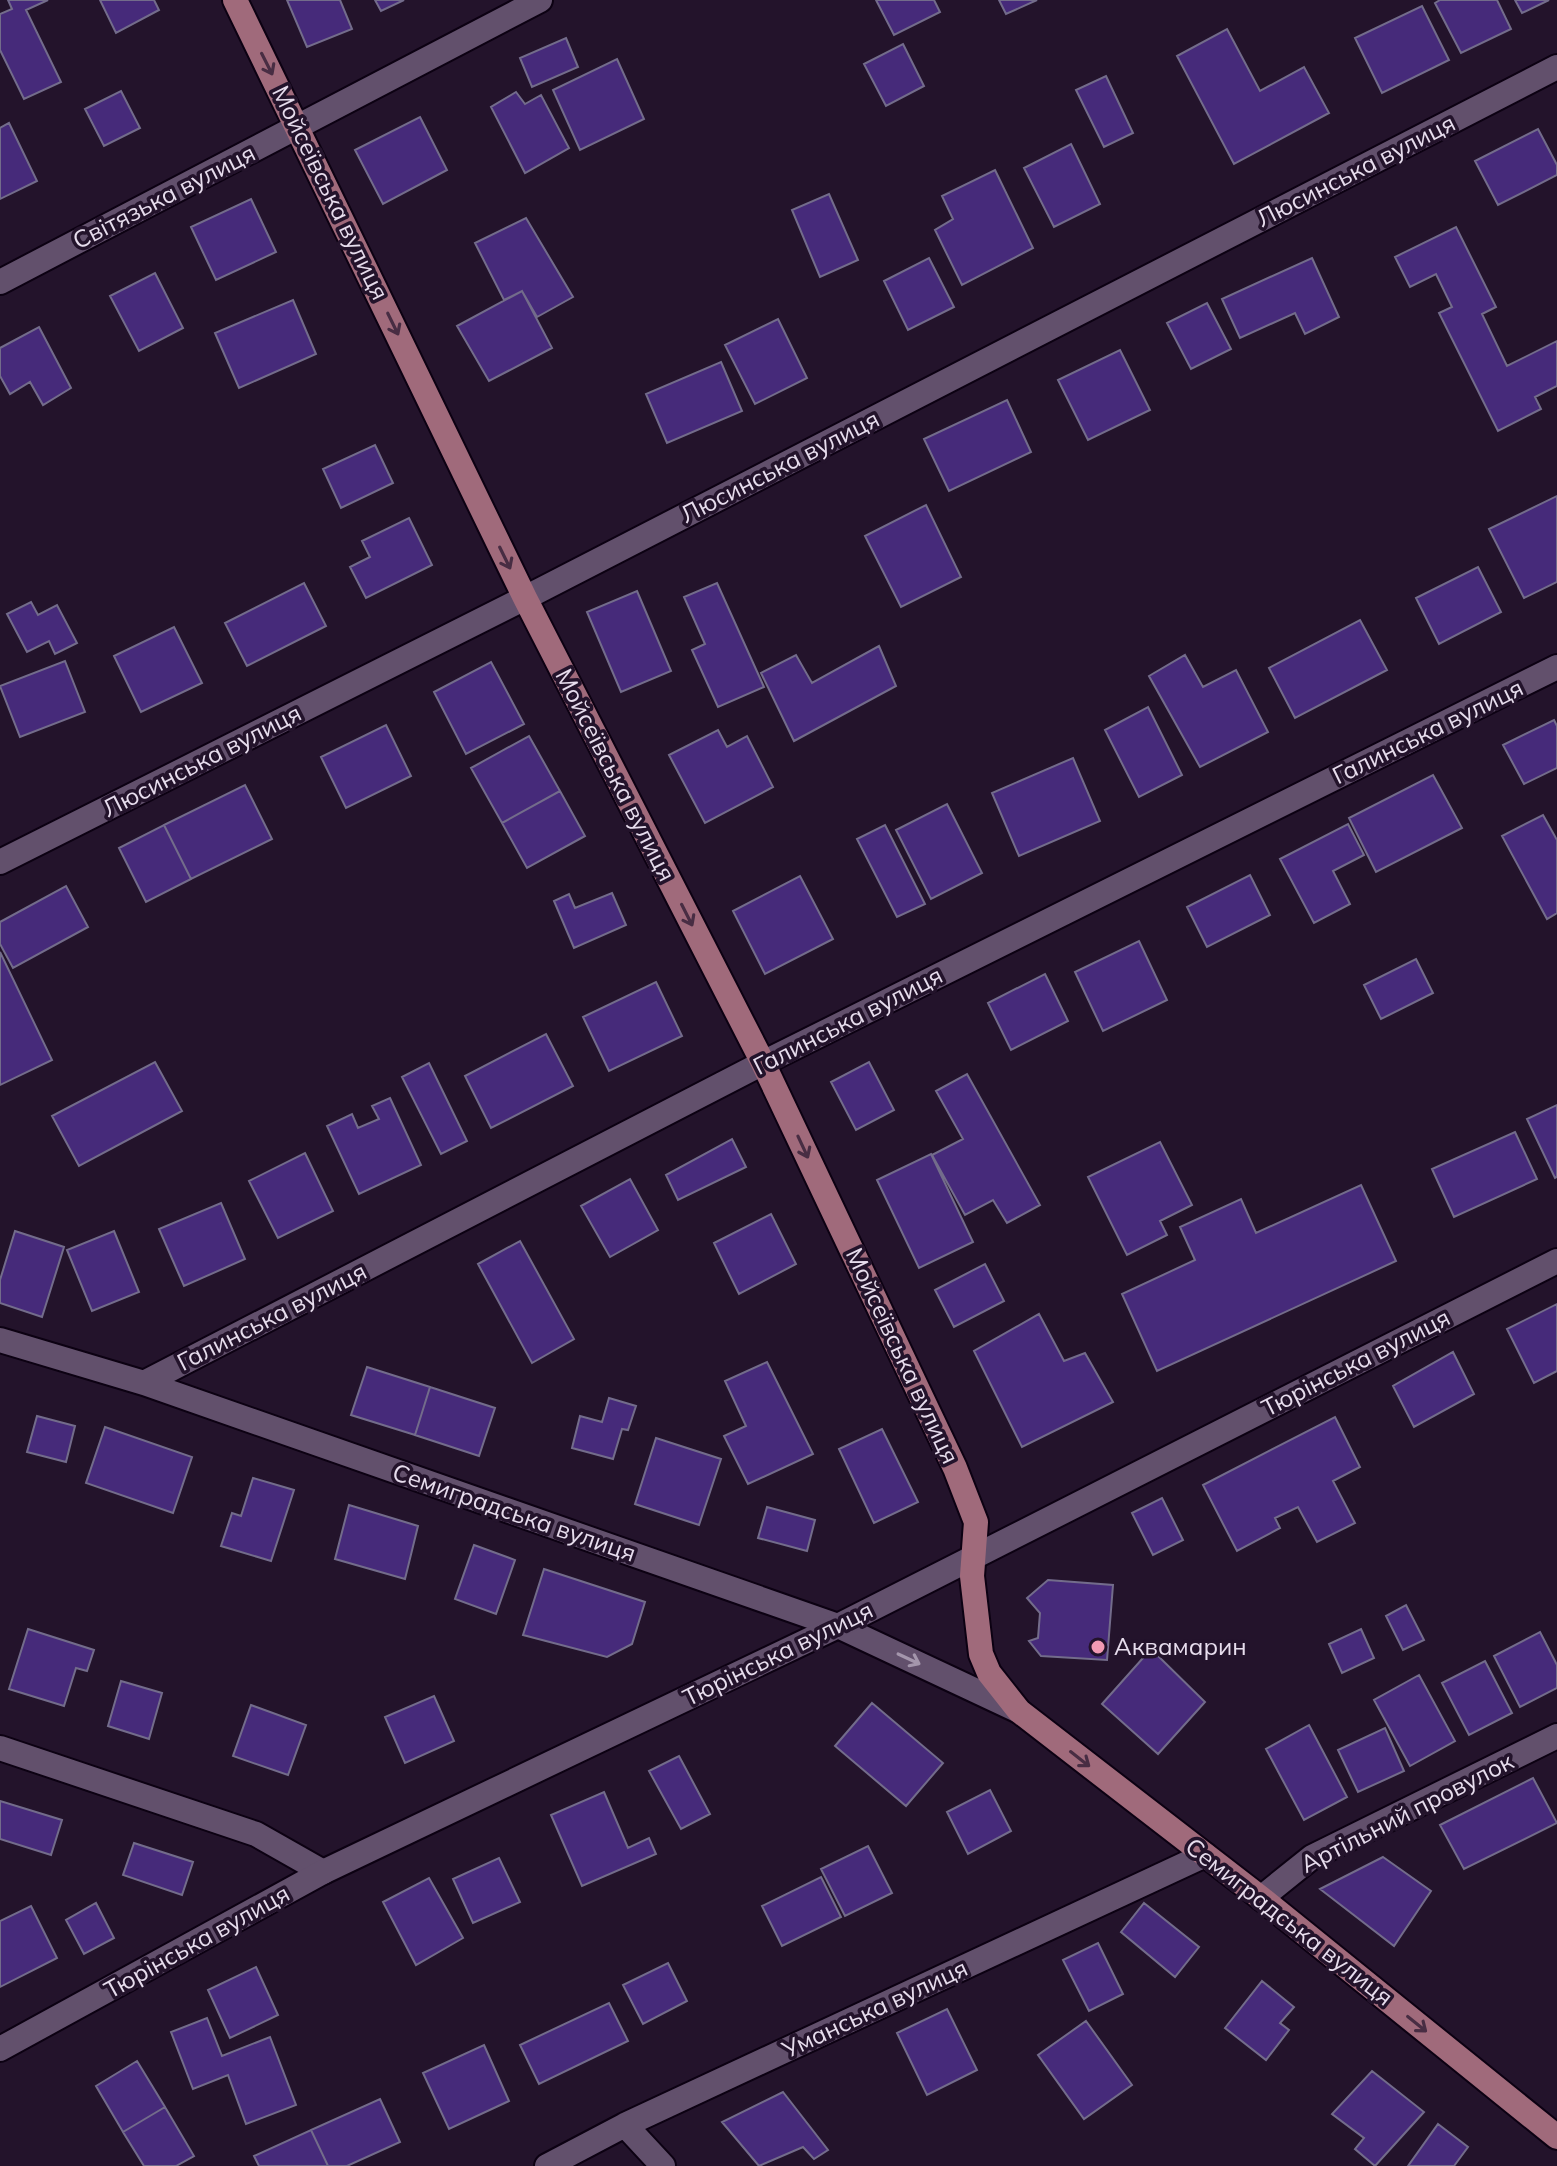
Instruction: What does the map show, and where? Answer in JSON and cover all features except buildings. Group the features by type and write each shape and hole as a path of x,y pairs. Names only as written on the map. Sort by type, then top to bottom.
{"main road":[{"name":"Мойсеївська вулиця","path":"235,0 525,598 763,1063 974,1510 974,1555"},
{"name":"Семиградська вулиця","path":"974,1555 973,1595 981,1654 989,1673 1019,1711 1261,1898 1557,2137"}],"street":[{"name":"Світязька вулиця","path":"0,282 540,0"},
{"name":"Люсинська вулиця","path":"0,862 525,598 1557,67"},
{"name":"Галинська вулиця","path":"144,1383 763,1063 1557,667"},
{"name":"Тюрінська вулиця","path":"0,2049 323,1872 838,1626 1557,1261"},
{"name":"Семиградська вулиця","path":"0,1340 144,1383 838,1626 1019,1711"},
{"name":"Артільний провулок","path":"1261,1898 1312,1857 1557,1736"},
{"path":"0,1748 256,1834 323,1872"},
{"name":"Уманська вулиця","path":"547,2166 625,2125 1205,1855"},
{"path":"625,2125 663,2166"}],"place":[{"name":"Аквамарин","path":"1098,1647"}]}
